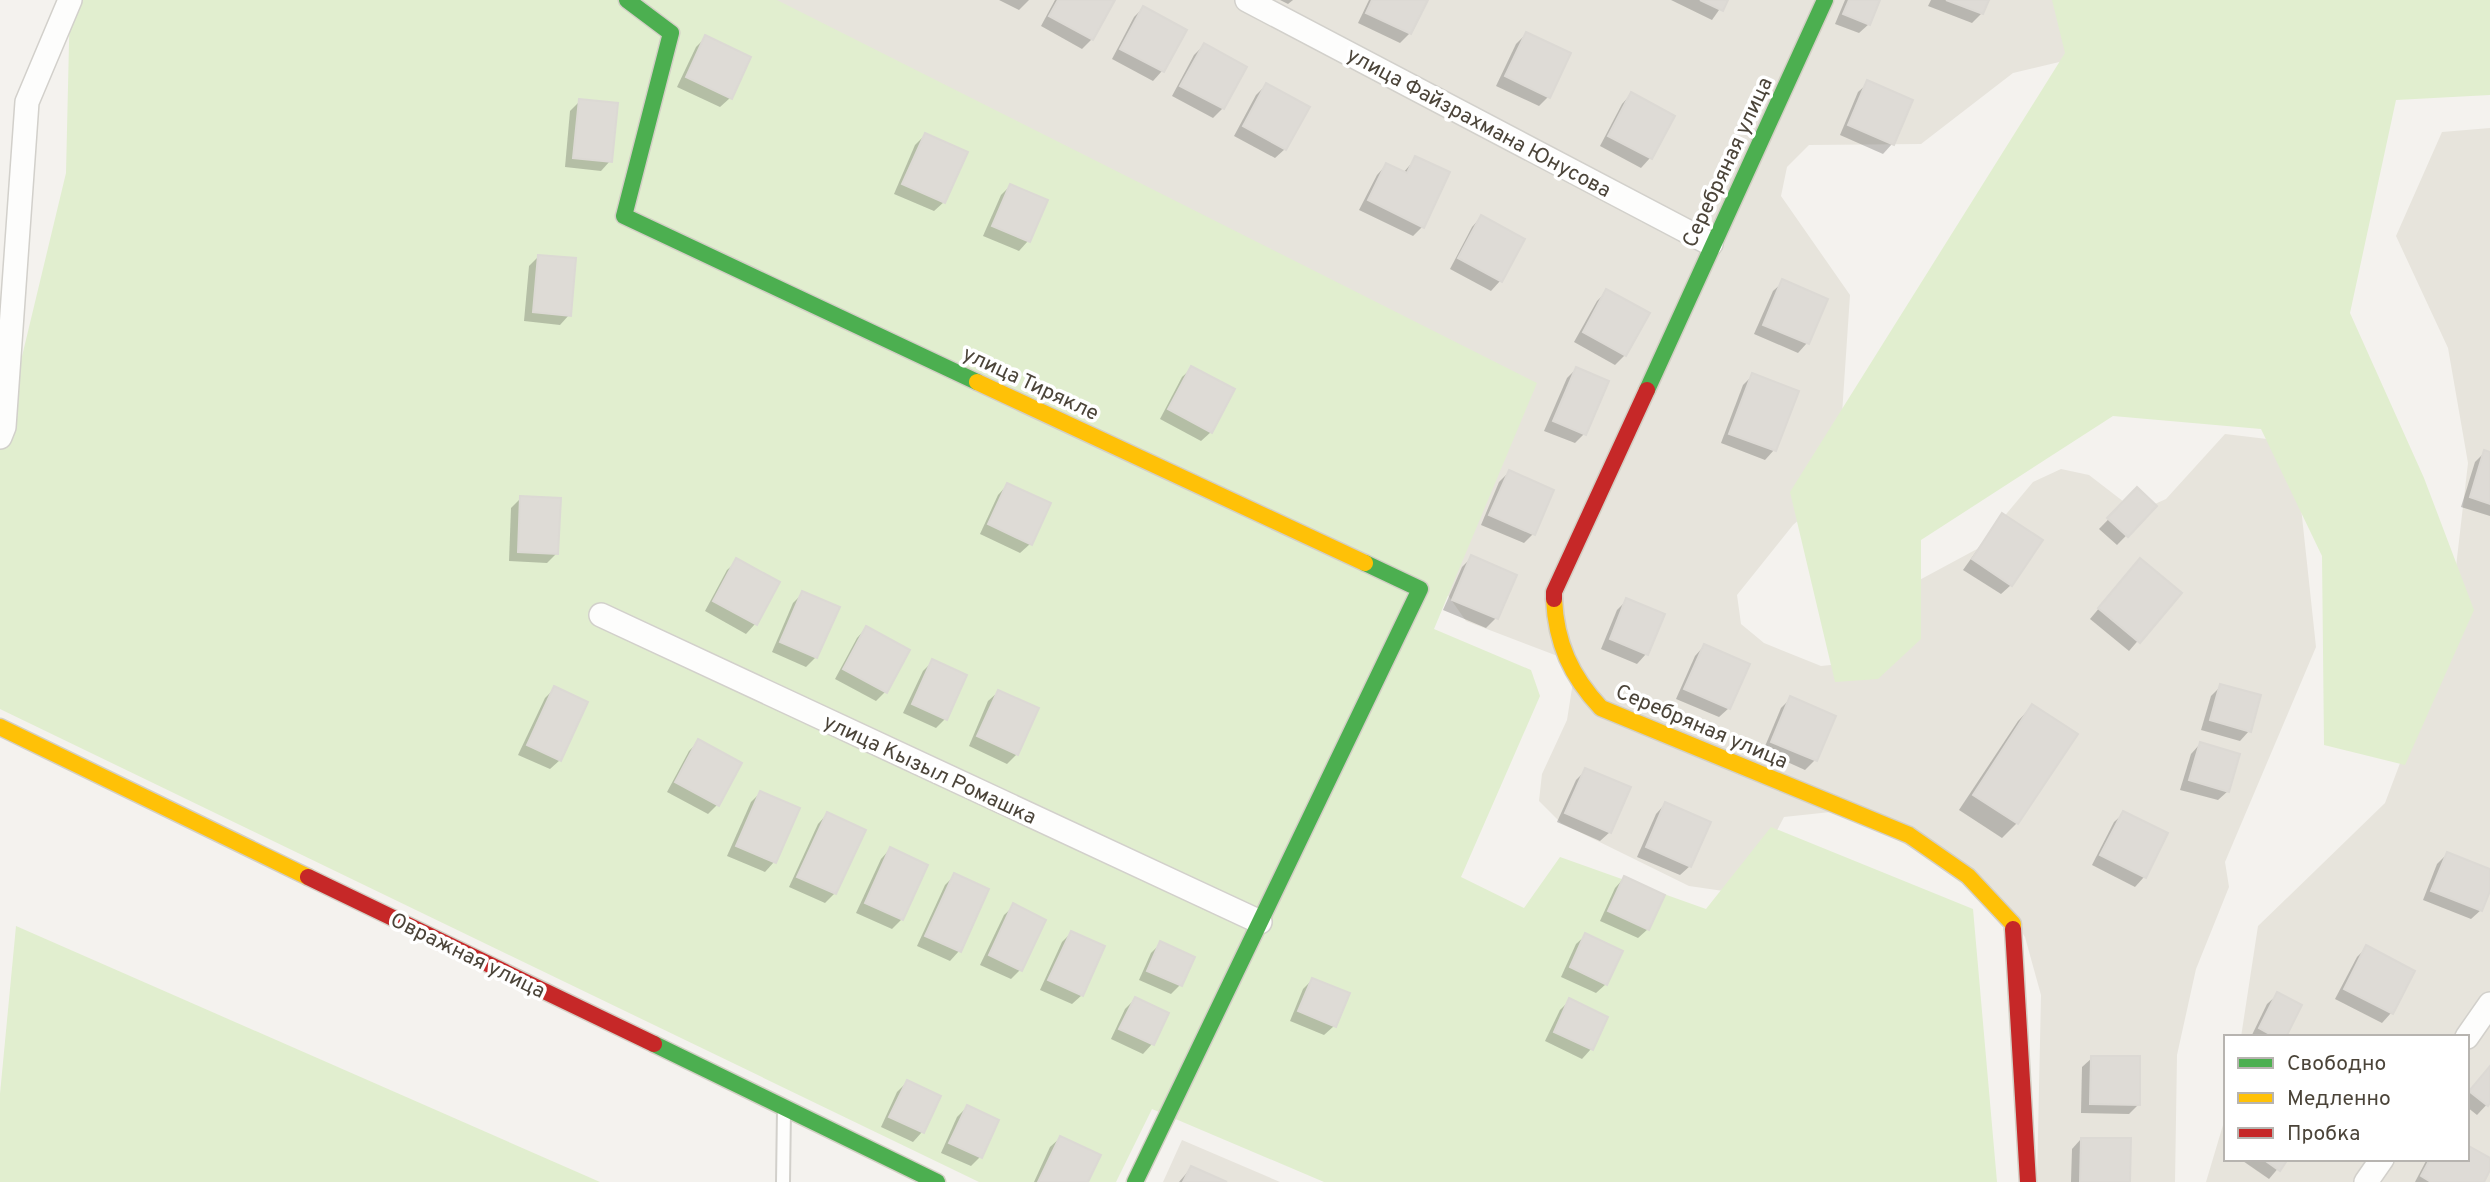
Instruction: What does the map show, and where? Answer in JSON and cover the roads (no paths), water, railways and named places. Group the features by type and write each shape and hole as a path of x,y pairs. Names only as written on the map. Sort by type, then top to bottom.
{"street":[{"path":"0,437 4,427 27,102 70,0"},
{"name":"улица Тирякле","path":"627,0 671,33 624,216 1420,589 1260,922"},
{"name":"улица Файзрахмана Юнусова","path":"1247,0 1711,244"},
{"name":"Серебряная улица","path":"1825,0 1711,244 1555,592 1554,626 1563,656 1578,685 1601,708 1909,835 1968,876 2013,924 2028,1182"},
{"name":"улица Кызыл Ромашка","path":"601,615 1260,922"},
{"name":"Овражная улица","path":"0,727 937,1182"},
{"path":"1135,1182 1260,922"},
{"path":"2468,1035 2490,1004"},
{"path":"2366,1182 2381,1161"}],"lane":[{"path":"783,1182 784,1108"}]}
